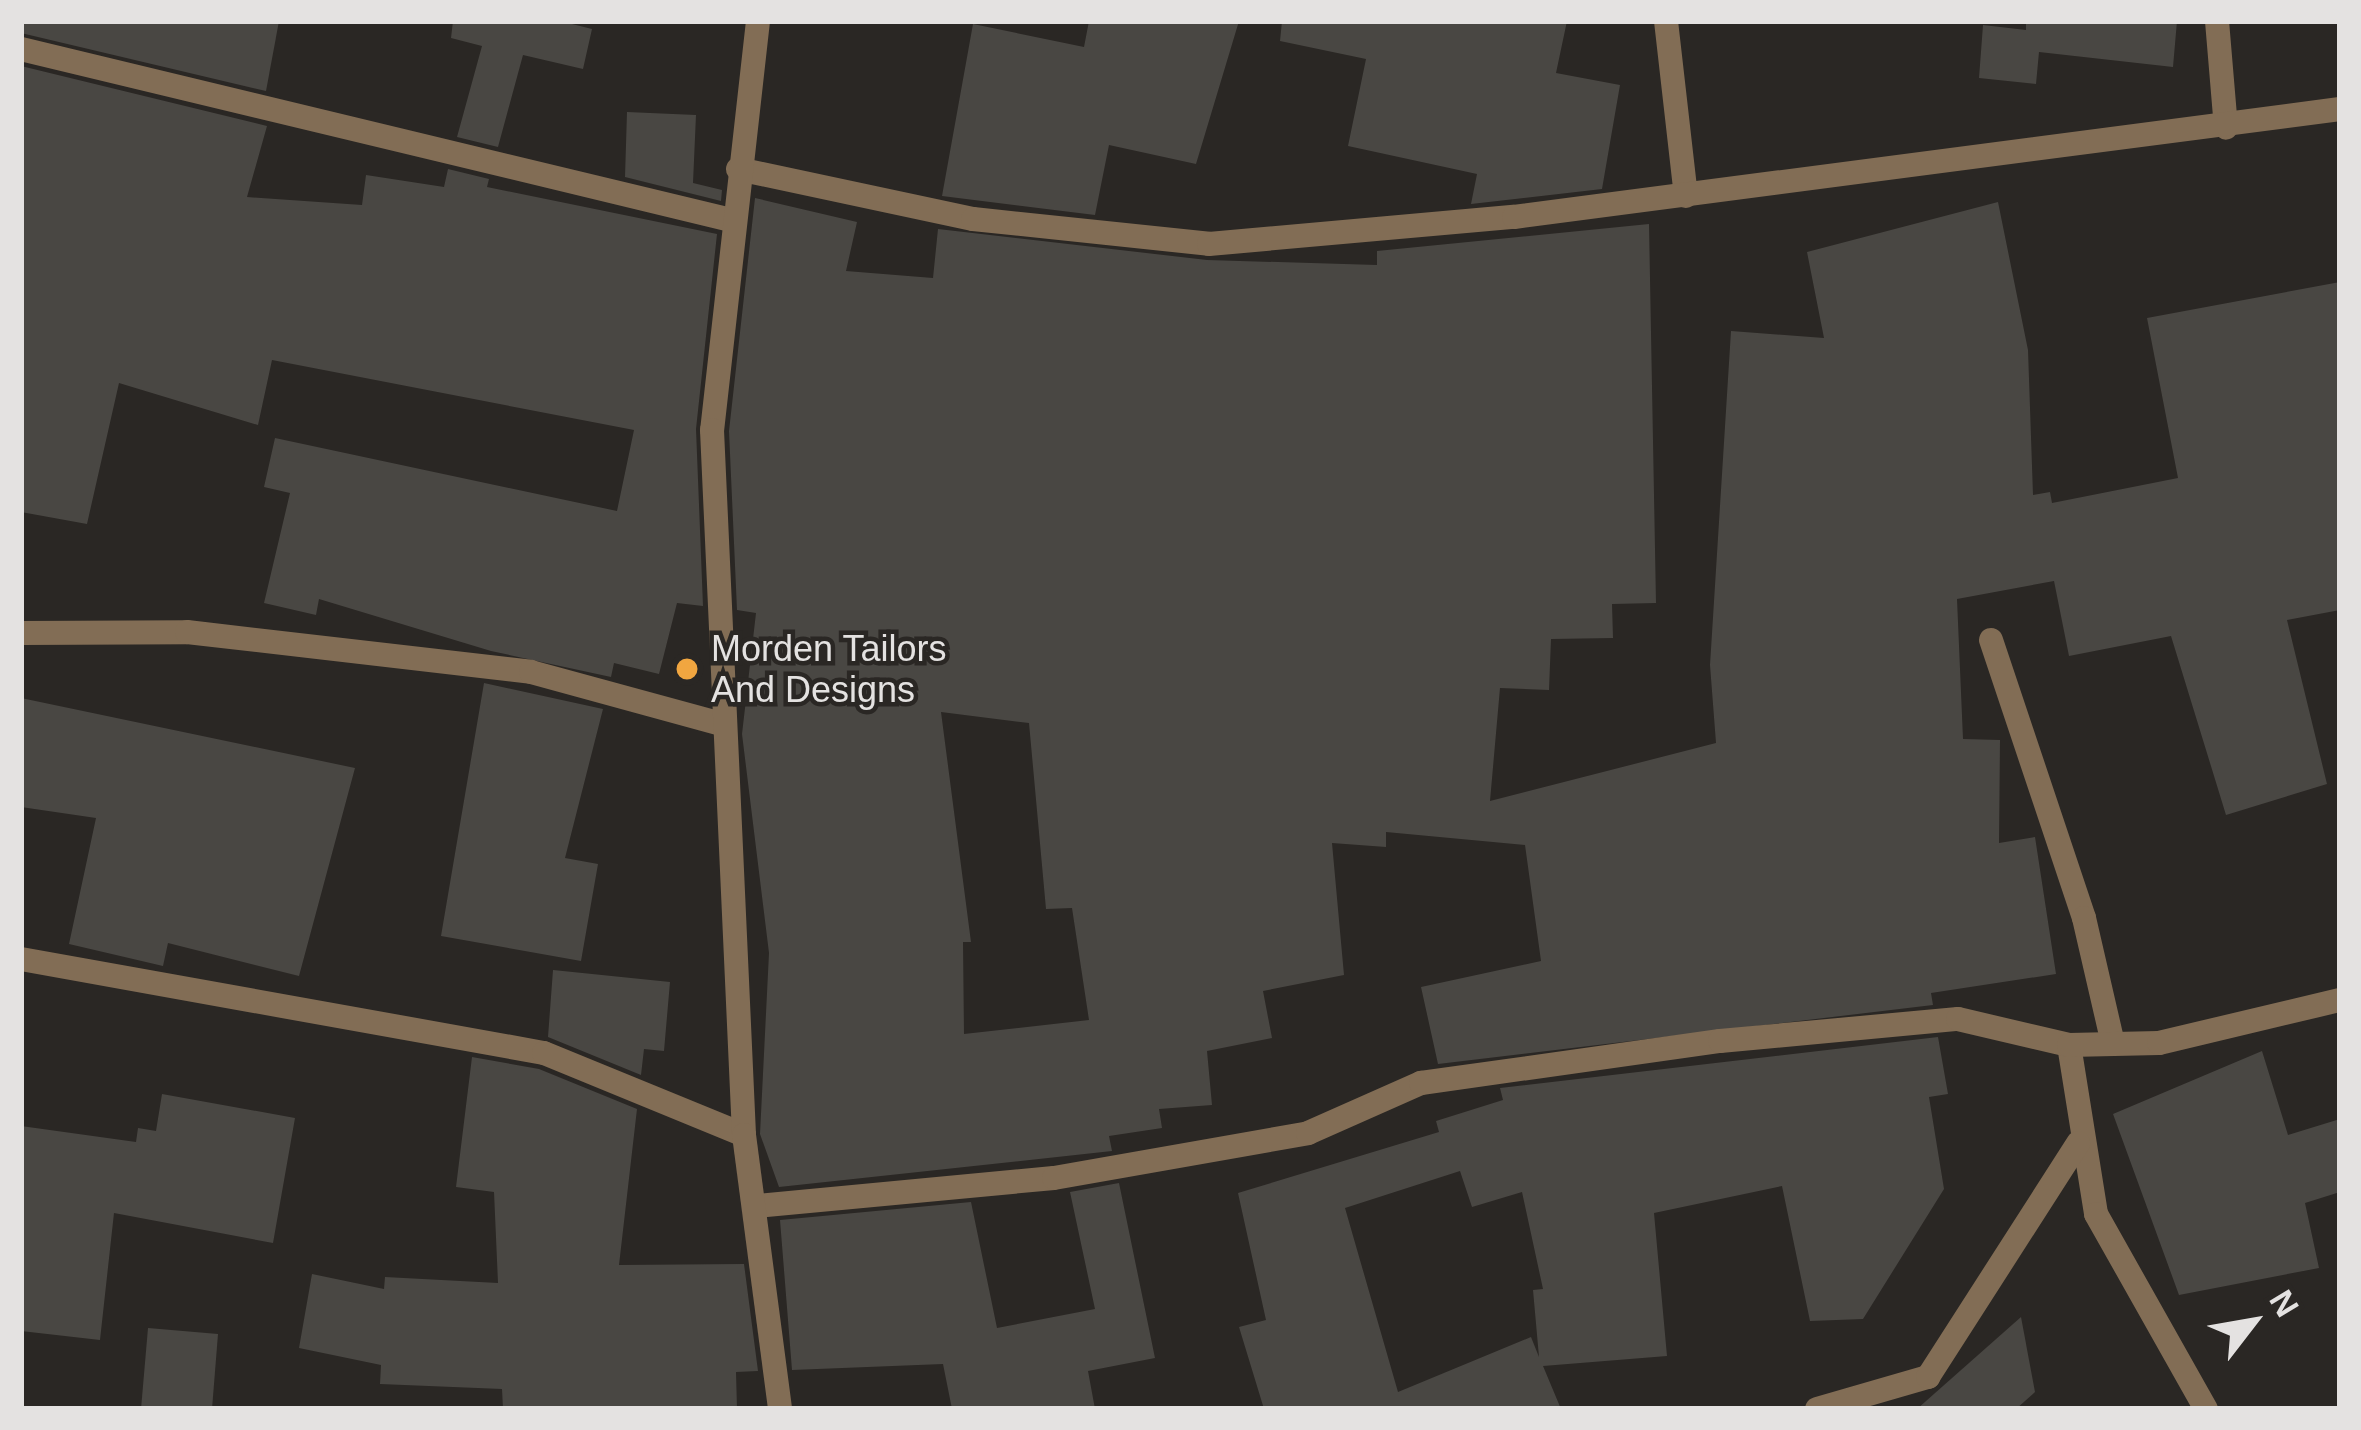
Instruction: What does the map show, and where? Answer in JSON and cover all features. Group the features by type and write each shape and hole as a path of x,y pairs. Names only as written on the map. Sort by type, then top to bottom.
{"street":[{"path":"758,21 728,219 712,430 718,723 744,1135 757,1206 780,1409"},
{"path":"1666,21 1686,196"},
{"path":"2217,21 2226,128"},
{"path":"21,49 728,219"},
{"path":"739,169 973,219 1209,244 1686,196 2226,128 2340,109"},
{"path":"21,633 188,632 531,672 718,723"},
{"path":"1990,640 2113,1044"},
{"path":"21,959 544,1053 744,1135"},
{"path":"757,1206 1054,1178 1308,1133 1421,1083 1720,1042 1958,1019 2069,1045 2113,1044 2340,1000"},
{"path":"2069,1045 2078,1143 2096,1214 2206,1409"},
{"path":"1817,1409 1928,1377 2078,1143"}],"building":[{"path":"21,21 279,21 266,91 21,33"},
{"path":"453,21 560,21 592,29 583,69 523,55 498,147 457,137 482,46 451,38"},
{"path":"1089,21 1239,21 1196,164 1109,145 1095,215 942,196 973,24 1084,47"},
{"path":"1282,21 1567,21 1556,73 1620,85 1602,189 1471,204 1477,174 1348,146 1366,59 1280,41"},
{"path":"2026,21 2177,21 2173,67 2039,52 2036,84 1979,78 1983,25 2026,30"},
{"path":"21,66 267,126 247,197 362,205 366,175 444,187 448,169 489,179 487,187 717,234 696,429 703,606 677,603 659,674 614,663 611,677 491,651 319,599 316,615 264,603 290,493 264,487 275,438 617,511 634,430 272,360 258,425 119,383 87,524 21,512"},
{"path":"627,112 696,115 693,183 722,190 721,201 625,177"},
{"path":"755,198 857,222 846,271 933,278 938,229 1207,260 1377,265 1377,251 1649,224 1656,603 1612,604 1613,638 1551,639 1549,690 1500,688 1490,801 1716,743 1710,665 1731,331 1824,338 1807,252 1998,202 2028,350 2033,495 2050,492 2052,503 2178,478 2147,318 2340,282 2340,610 2287,620 2327,784 2226,815 2171,636 2069,656 2054,581 1957,599 1963,739 2000,740 1999,843 2035,837 2056,974 1931,993 1933,1005 1438,1064 1421,987 1541,961 1525,845 1386,832 1386,847 1332,843 1344,975 1263,991 1272,1038 1207,1051 1212,1105 1159,1109 1162,1128 1109,1136 1112,1151 779,1187 760,1134 769,953 742,734 756,613 737,610 729,431","holes":["941,712 1029,723 1046,909 1072,908 1089,1020 964,1034 963,942 971,942"]},
{"path":"484,683 603,709 565,858 598,864 581,961 441,936"},
{"path":"21,698 355,768 299,976 168,943 163,966 69,944 96,818 21,807"},
{"path":"553,970 670,982 664,1051 644,1049 641,1075 548,1037"},
{"path":"1938,1037 1948,1094 1929,1097 1944,1189 1863,1319 1810,1321 1782,1186 1654,1213 1667,1356 1543,1366 1561,1409 1264,1409 1239,1327 1266,1320 1238,1193 1439,1132 1436,1121 1503,1100 1500,1088","holes":["1460,1171 1472,1207 1522,1192 1543,1289 1533,1290 1539,1357 1531,1337 1398,1392 1345,1208"]},
{"path":"2262,1051 2288,1135 2340,1119 2340,1192 2305,1203 2319,1268 2179,1295 2113,1114"},
{"path":"472,1057 539,1069 637,1109 619,1265 744,1264 758,1371 736,1372 737,1409 503,1409 502,1389 380,1384 381,1365 299,1348 312,1274 384,1289 385,1277 498,1283 494,1192 456,1187"},
{"path":"162,1094 295,1118 273,1243 114,1213 100,1340 21,1331 21,1126 136,1142 138,1128 156,1131"},
{"path":"1119,1183 1155,1358 1088,1371 1095,1409 952,1409 943,1364 792,1370 780,1220 971,1202 997,1328 1095,1309 1070,1192"},
{"path":"2021,1317 2035,1392 2016,1409 1917,1409"},
{"path":"148,1328 218,1334 212,1409 141,1409"}],"place":[{"name":"Morden Tailors And Designs","path":"687,669"}]}
